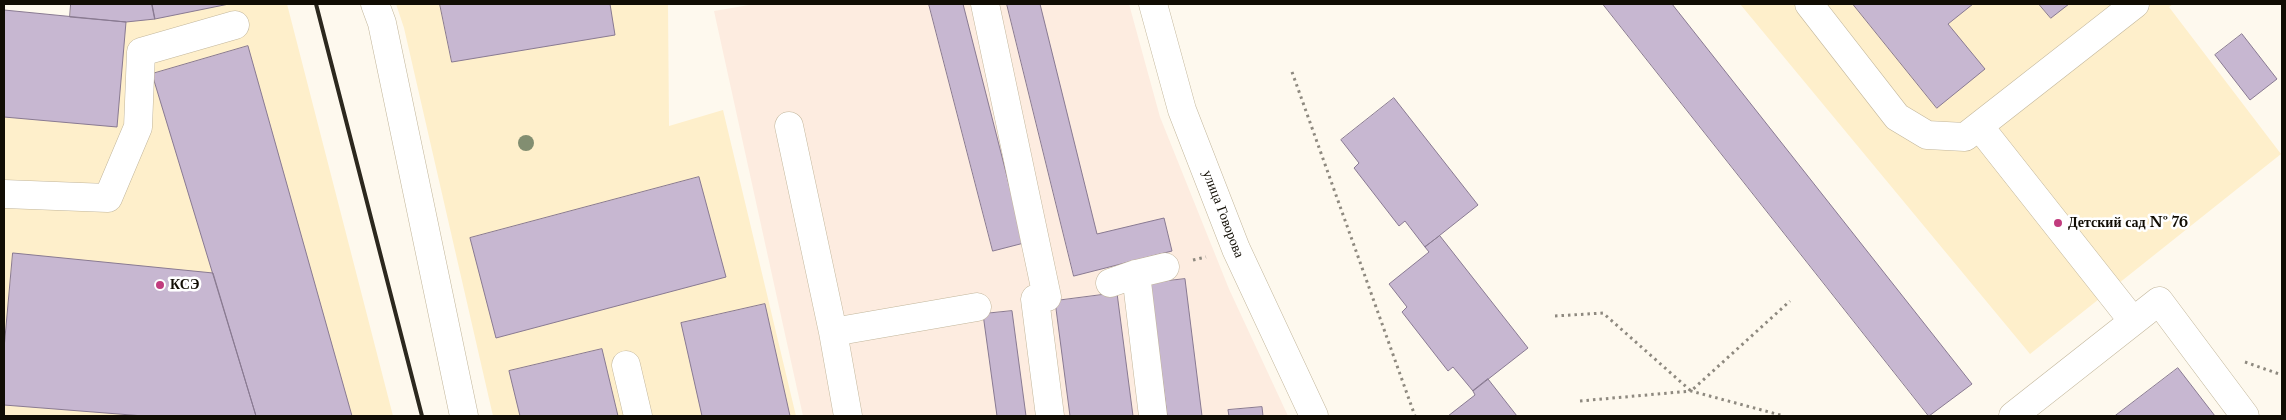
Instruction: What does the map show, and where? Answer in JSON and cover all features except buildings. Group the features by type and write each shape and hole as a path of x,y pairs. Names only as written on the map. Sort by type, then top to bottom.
{"street":[{"path":"375,4 382,23 464,416"},
{"path":"985,4 1041,298 1050,416"},
{"name":"улица Говорова","path":"1153,4 1182,110 1236,249 1314,416"},
{"path":"1809,4 1897,116 1927,135 1966,137 2135,4"},
{"path":"4,194 108,198 138,128 141,52 235,25"},
{"path":"789,126 833,332 848,416"},
{"path":"1979,126 2134,322"},
{"path":"1110,283 1164,267"},
{"path":"1136,274 1153,416"},
{"path":"2013,416 2159,301 2245,416"},
{"path":"833,332 977,308"},
{"path":"626,365 638,416"}],"path":[{"path":"1292,72 1414,416"},
{"path":"1164,267 1236,249"},
{"path":"1691,391 1790,301"},
{"path":"1555,316 1603,313 1691,391"},
{"path":"1580,401 1691,391 1784,416"}],"shaded area":[{"path":"71,4 287,4 393,416 4,416 4,10 70,17"},
{"path":"396,4 668,4 669,126 723,110 796,416 493,416 404,28"},
{"path":"755,4 1129,4 1160,117 1229,289 1288,416 803,416 714,11"},
{"name":"Детский сад № 76","path":"1740,4 2173,4 2169,7 2281,154 2030,354"}],"railway":[{"path":"316,4 422,416"}],"place":[{"name":"Детский сад № 76","path":"2058,223"},
{"name":"КСЭ","path":"160,285"}]}
